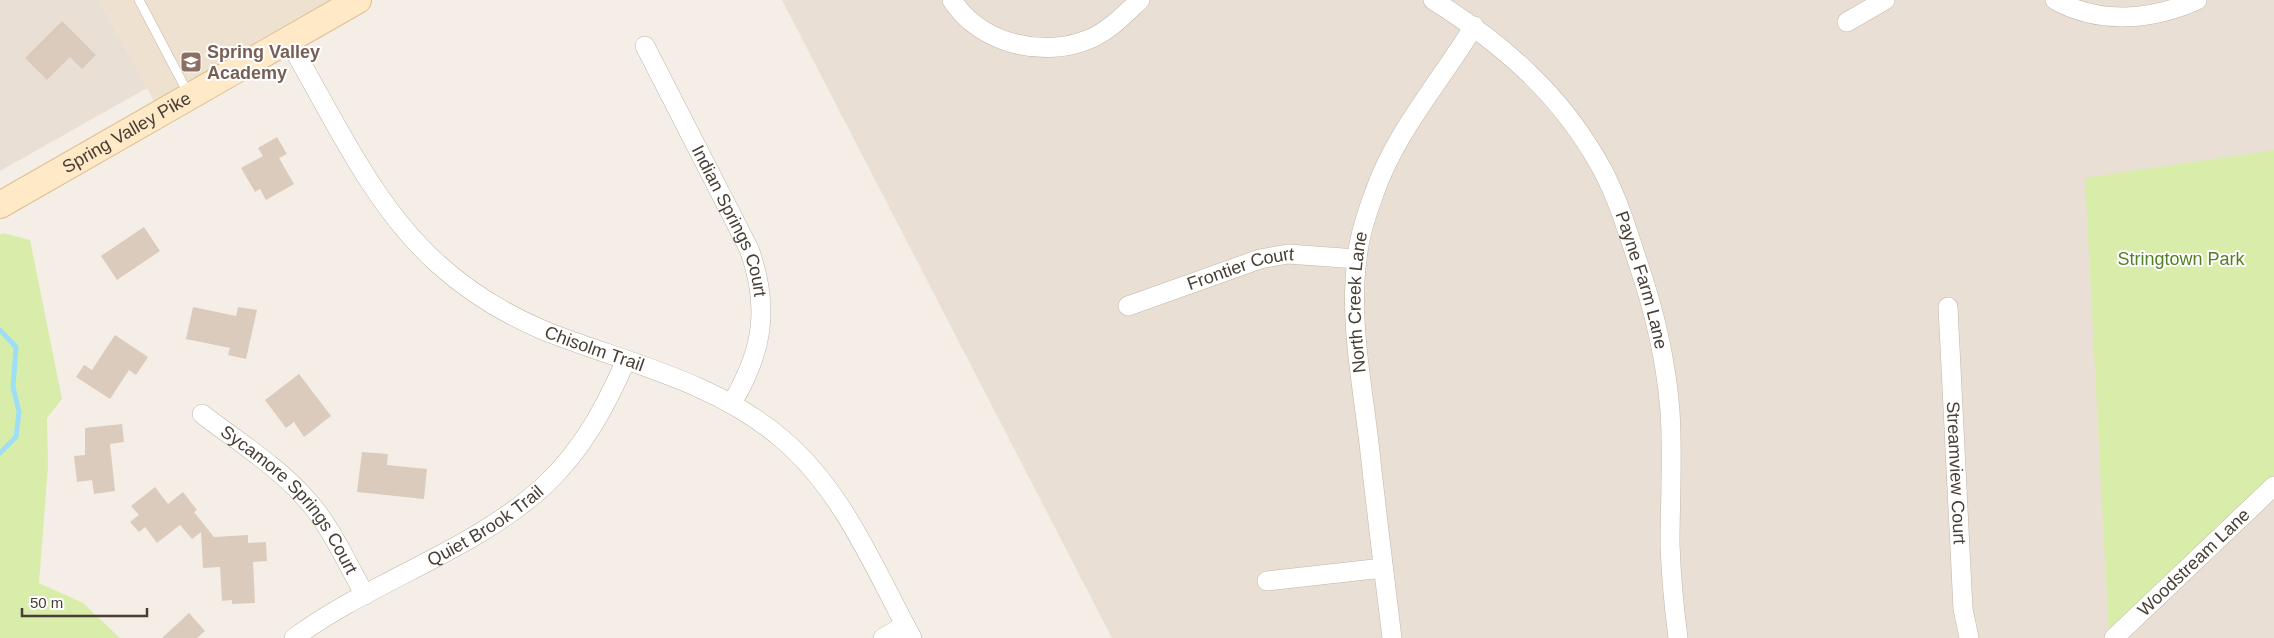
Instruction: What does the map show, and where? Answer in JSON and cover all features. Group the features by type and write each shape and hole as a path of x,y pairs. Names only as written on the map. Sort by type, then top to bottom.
{"street":[{"name":"Spring Valley Pike","path":"0,204 358,0"},
{"path":"952,0 967,18 982,30 1016,44 1034,48 1054,47 1093,38 1115,25 1140,0"},
{"name":"Payne Farm Lane","path":"1433,0 1474,26 1515,58 1542,84 1585,139 1603,170 1623,217 1658,328 1667,379 1670,414 1671,555 1678,638"},
{"path":"1847,22 1886,0"},
{"path":"2055,0 2084,12 2106,16 2134,17 2165,12 2197,0"},
{"name":"North Creek Lane","path":"1392,638 1355,307 1357,258 1362,230 1374,192 1387,162 1403,134 1474,26"},
{"name":"Chisolm Trail","path":"288,40 372,185 398,221 438,264 475,292 511,314 544,330 686,381 732,403 760,420 784,440 824,483 844,513 909,632"},
{"name":"Indian Springs Court","path":"645,46 749,249 756,268 761,294 760,340 745,382 732,403"},
{"name":"Frontier Court","path":"1128,306 1260,259 1288,254 1357,258"},
{"name":"Streamview Court","path":"1948,307 1963,609 1969,638"},
{"name":"Quiet Brook Trail","path":"294,638 365,595 484,529 545,484 565,464 593,427 608,401 626,360"},
{"name":"Sycamore Springs Court","path":"202,414 293,484 323,521 365,595"},
{"name":"Woodstream Lane","path":"2114,638 2274,486"},
{"path":"1268,581 1383,568"},
{"path":"883,638 909,632"}],"lane":[{"path":"138,0 190,95"}],"shaded area":[{"path":"0,0 99,0 147,88 0,171"},
{"name":"Spring Valley Academy","path":"99,0 358,0 160,112"},
{"path":"782,0 2274,0 2274,638 1112,638"}],"green space":[{"name":"Stringtown Park","path":"2274,150 2274,486 2109,638 2085,178"},
{"path":"3,233 30,240 62,399 47,418 48,467 39,583 83,603 120,638 0,638 0,235"}],"building":[{"path":"62,21 96,55 82,69 70,57 47,80 25,58"},
{"path":"277,137 287,154 279,158 294,184 266,200 260,189 255,192 241,168 263,156 258,148"},
{"path":"144,227 160,251 117,280 101,256"},
{"path":"193,307 236,316 238,307 257,310 246,359 228,355 230,348 186,339"},
{"path":"115,335 148,357 136,375 129,370 110,399 76,377 84,365 92,370"},
{"path":"299,374 331,416 304,437 294,422 286,428 265,400"},
{"path":"122,424 124,442 110,444 115,491 94,494 92,480 77,482 74,456 85,455 85,428"},
{"path":"362,452 388,454 387,465 427,469 424,499 357,492"},
{"path":"155,487 168,504 183,492 197,510 194,512 214,537 248,535 248,543 266,542 267,561 253,562 255,603 232,604 232,600 222,601 220,567 203,568 201,532 192,539 180,525 157,543 145,527 139,532 130,522 139,515 131,506"},
{"path":"189,613 205,631 197,638 162,638"}],"waterway":[{"path":"0,330 16,347 13,387 19,412 16,437 0,453"}],"place":[{"name":"Spring Valley Academy","path":"191,62"}]}
